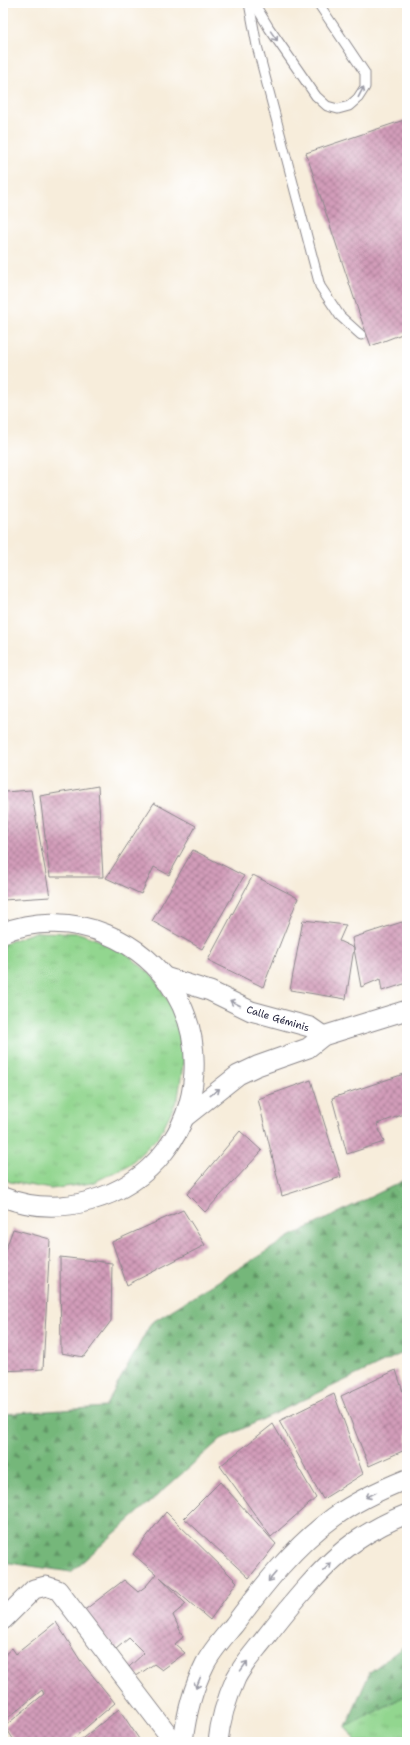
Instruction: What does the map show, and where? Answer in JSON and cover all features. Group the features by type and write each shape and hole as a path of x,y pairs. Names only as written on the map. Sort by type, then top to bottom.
{"street":[{"name":"Calle Géminis","path":"3,933 36,924 66,924 94,929 120,940 145,956 165,977 186,1014 192,1034 195,1055 192,1090 185,1117 171,1143 152,1166 129,1184 103,1197 74,1205 45,1206 16,1202 3,1197"},
{"name":"Calle Géminis","path":"165,977 210,991 251,1011 310,1027 322,1036"},
{"name":"Calle Géminis","path":"185,1117 208,1097 238,1075 257,1066 308,1048 322,1036 407,1010"},
{"path":"183,1742 187,1716 194,1691 206,1663 250,1603 282,1566 310,1537 334,1517 362,1500 407,1479"},
{"path":"218,1742 220,1725 237,1676 277,1622 307,1586 355,1542 378,1528 407,1514"},
{"path":"3,1620 34,1589 46,1586 58,1590 174,1742"}],"lane":[{"path":"249,3 257,46 320,286 340,316 361,335"},
{"path":"254,3 269,28 316,96 327,106 338,109 349,106 358,98 365,87 365,73 318,3"}],"green space":[{"path":"35,932 79,933 120,948 154,977 176,1014 184,1058 178,1098 159,1136 129,1165 92,1183 51,1189 10,1182 3,1178 3,944"},
{"path":"407,1179 407,1351 221,1439 71,1572 3,1562 3,1414 105,1407 151,1323 291,1236"},
{"path":"407,1644 407,1695 346,1727 370,1672"},
{"path":"407,1695 407,1742 356,1742 346,1727"}],"building":[{"path":"407,119 407,332 371,346 306,153"},
{"path":"98,786 103,877 50,877 40,796"},
{"path":"31,790 50,897 3,900 3,834 6,834 5,792"},
{"path":"154,803 196,826 169,875 154,867 141,894 106,878"},
{"path":"193,850 244,876 202,949 152,921"},
{"path":"253,875 298,898 263,987 208,960"},
{"path":"303,920 346,925 339,941 354,948 346,999 290,990"},
{"path":"402,922 407,934 407,983 382,991 380,979 361,987 352,938"},
{"path":"407,1073 407,1113 377,1124 384,1142 347,1154 332,1098"},
{"path":"311,1080 341,1177 282,1196 258,1099"},
{"path":"240,1131 262,1151 205,1212 187,1194"},
{"path":"183,1210 205,1245 127,1285 112,1242"},
{"path":"13,1229 50,1239 43,1369 3,1371 3,1257"},
{"path":"60,1257 112,1263 111,1321 84,1357 61,1353"},
{"path":"396,1370 407,1404 407,1449 369,1466 341,1396"},
{"path":"334,1394 363,1474 323,1499 279,1421"},
{"path":"273,1424 316,1498 271,1537 220,1466"},
{"path":"220,1482 276,1544 249,1578 184,1518"},
{"path":"166,1512 237,1582 210,1620 160,1577 186,1604 173,1615 183,1637 175,1644 185,1653 162,1670 154,1664 135,1677 129,1667 144,1653 129,1638 116,1649 82,1612 124,1580 138,1592 146,1586 156,1574 133,1554"},
{"path":"56,1622 80,1660 115,1703 69,1742 15,1742 5,1726 44,1694 42,1690 3,1722 3,1656 12,1648 16,1654"},
{"path":"119,1709 141,1742 78,1742"}]}
